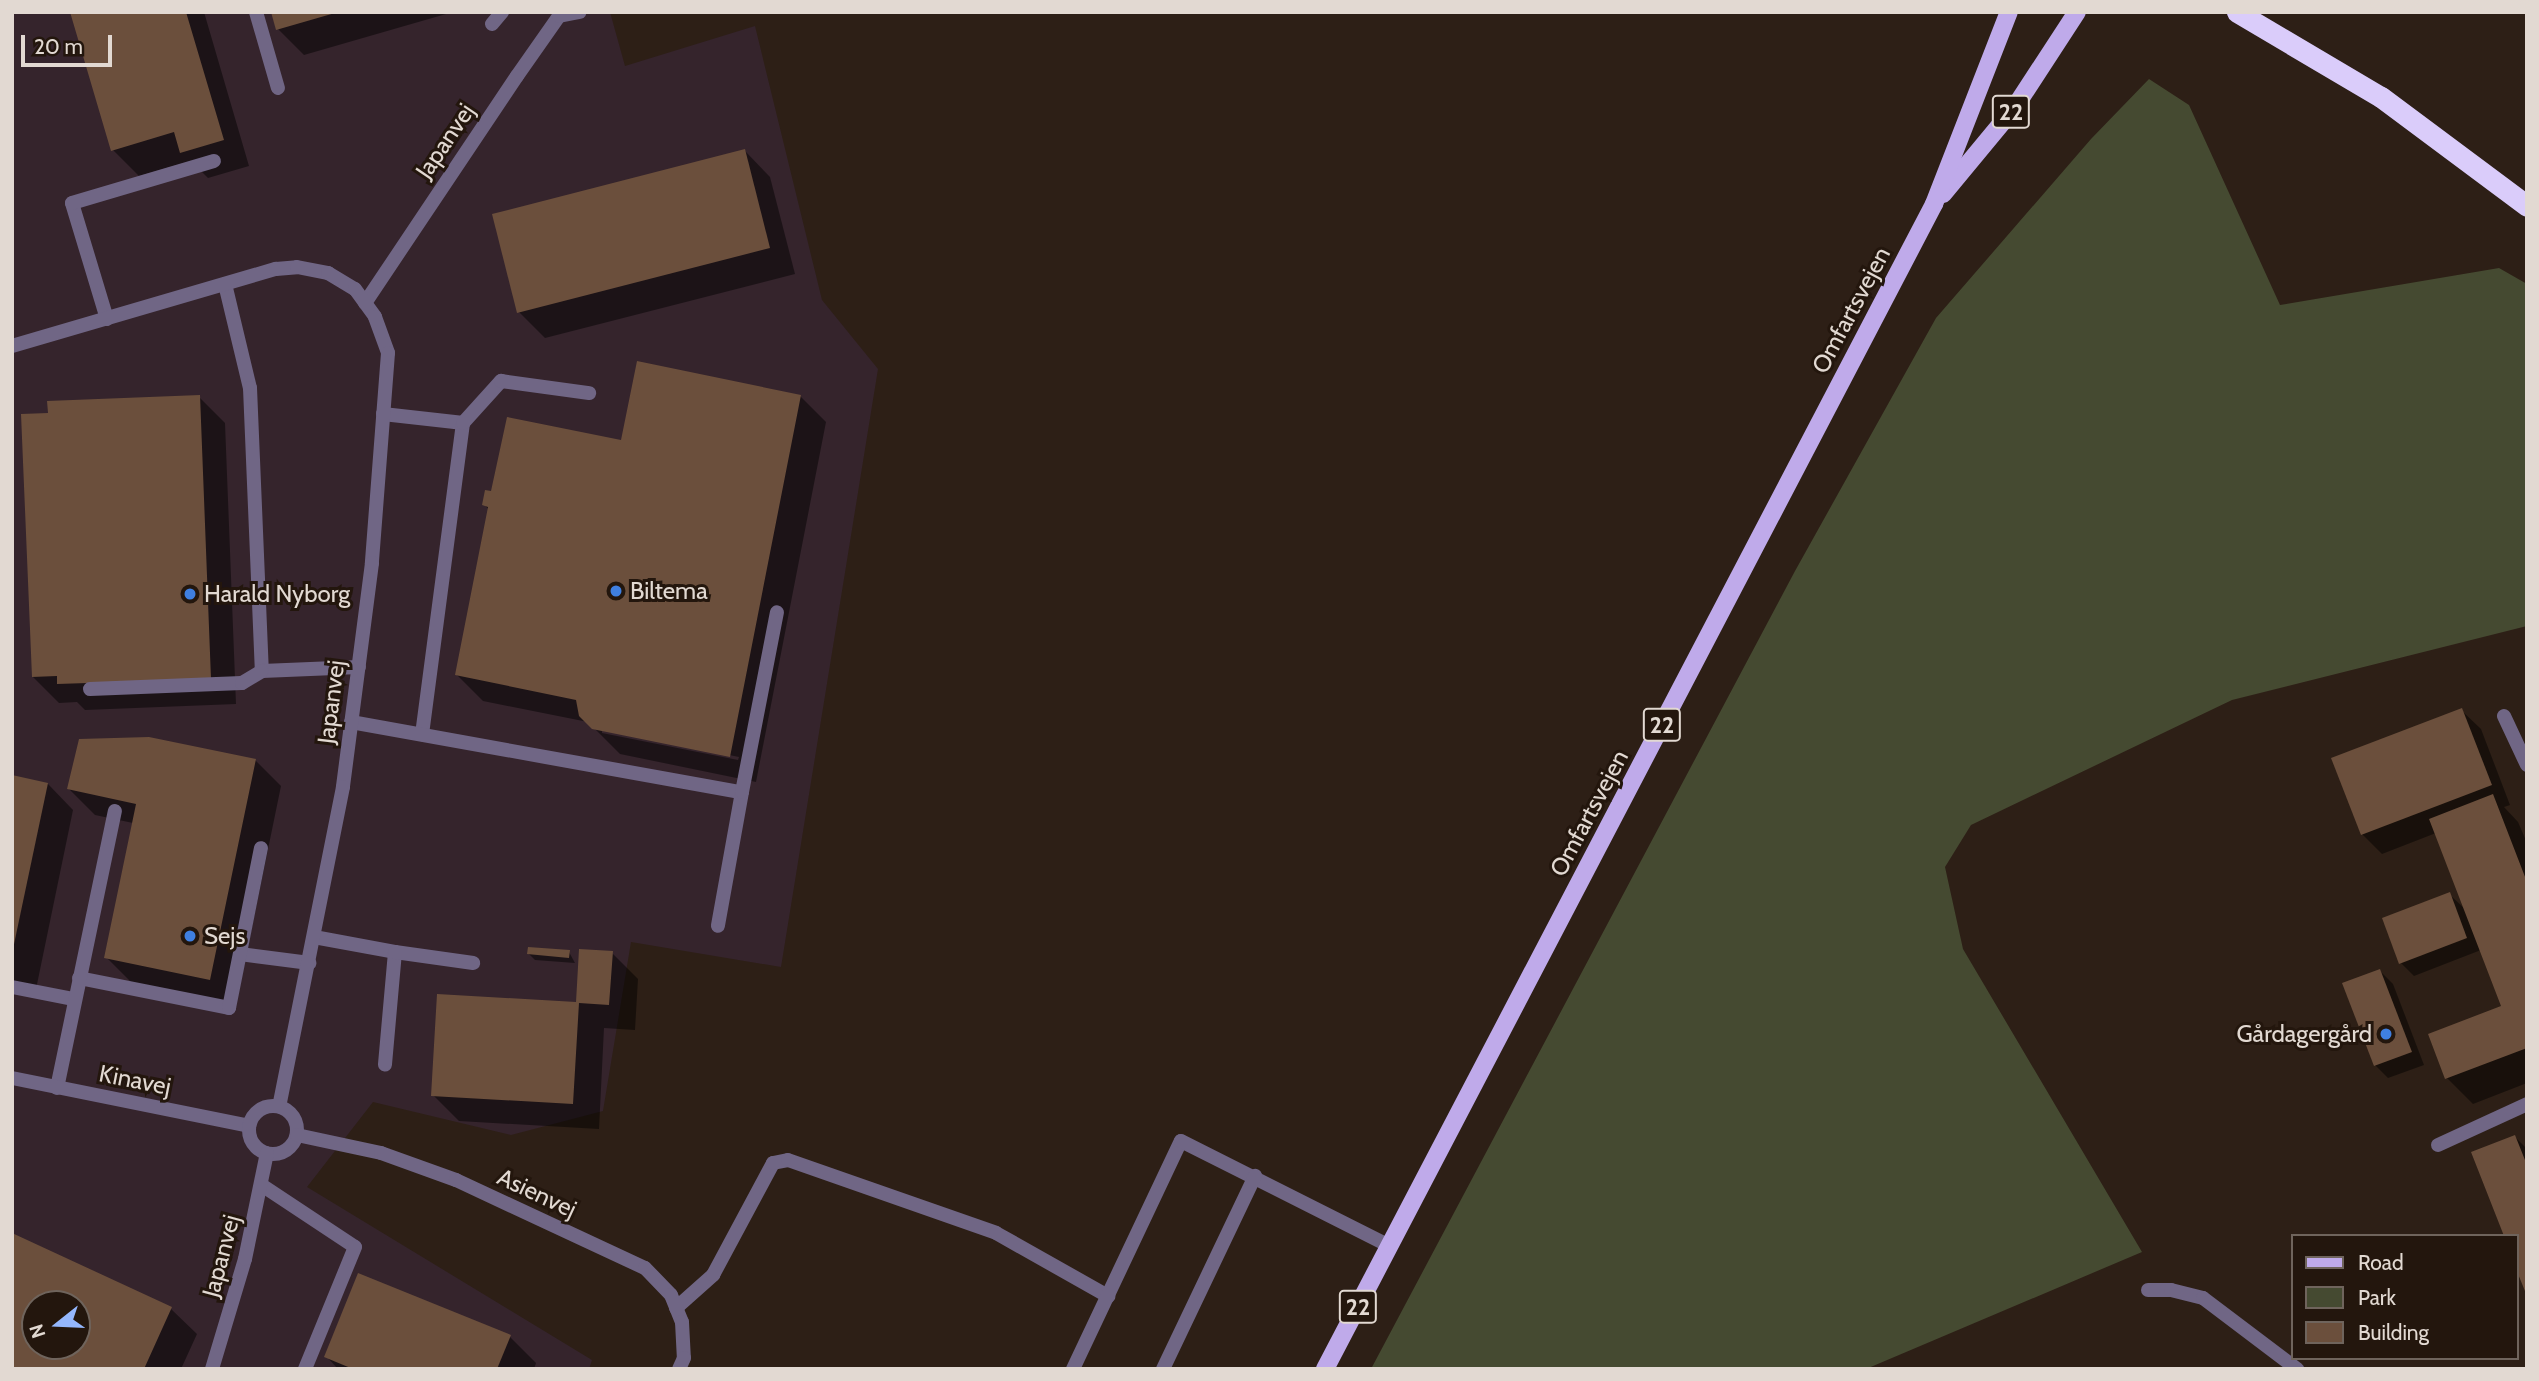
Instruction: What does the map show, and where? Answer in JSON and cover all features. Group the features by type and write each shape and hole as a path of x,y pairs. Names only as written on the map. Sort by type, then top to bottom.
{"highway":[{"path":"2237,12 2381,97 2527,206"}],"main road":[{"name":"Omfartsvejen","path":"1325,1369 1934,204 2008,12"},
{"name":"Omfartsvejen","path":"1934,204 2015,107 2077,12"}],"street":[{"path":"256,12 278,88"},
{"path":"492,24 502,12"},
{"name":"Japanvej","path":"365,303 559,16 580,12"},
{"path":"107,319 72,203 214,161"},
{"name":"Japanvej","path":"12,346 225,284 297,267 328,273 355,289 375,317 388,354 372,563 352,722 314,937 279,1106"},
{"path":"225,284 250,388 261,671"},
{"path":"422,734 463,422 501,382 589,393"},
{"path":"383,414 463,422"},
{"path":"718,926 777,612"},
{"path":"90,689 242,684 261,671 359,667"},
{"path":"2504,716 2527,765"},
{"path":"352,722 742,792"},
{"path":"57,1088 115,811"},
{"path":"79,978 229,1008 261,848"},
{"path":"314,937 473,963"},
{"path":"385,1065 395,952"},
{"path":"240,954 309,963"},
{"path":"12,987 74,999"},
{"name":"Kinavej","path":"12,1078 249,1126"},
{"path":"2438,1145 2527,1104"},
{"path":"279,1106 294,1117 297,1135 286,1151 267,1153 253,1143 249,1126 260,1110 279,1106"},
{"name":"Asienvej","path":"297,1135 381,1153 456,1180 645,1268 671,1295 682,1322 684,1359 679,1369"},
{"path":"1073,1369 1181,1141 1390,1246"},
{"name":"Japanvej","path":"212,1369 263,1186 267,1153"},
{"path":"676,1308 713,1275 773,1163 788,1160 996,1233 1108,1296"},
{"path":"1163,1369 1255,1176"},
{"path":"263,1186 355,1247 305,1369"},
{"path":"2148,1290 2171,1290 2203,1298 2297,1369"}],"shaded area":[{"path":"12,12 610,12 625,66 755,26 822,300 878,369 781,967 631,942 603,1111 511,1135 373,1102 307,1187 592,1360 589,1369 12,1369"}],"green space":[{"path":"2149,79 2189,105 2280,305 2499,268 2527,284 2527,626 2232,700 1971,825 1945,867 1963,949 2142,1252 1866,1369 1371,1369 1795,571 1936,318 2091,139"}],"building":[{"path":"70,12 186,12 224,140 180,153 174,132 111,151"},
{"path":"271,12 335,12 335,13 276,30"},
{"path":"745,149 770,248 517,313 492,214"},
{"name":"Biltema","path":"637,361 801,395 730,757 592,729 579,716 576,700 455,675 488,507 482,505 485,490 491,491 507,417 621,440"},
{"path":"200,395 211,679 57,684 57,676 32,677 21,414 48,413 47,401"},
{"path":"2462,708 2492,785 2361,835 2331,758"},
{"path":"149,737 256,759 210,980 104,958 136,804 67,789 79,739"},
{"path":"12,775 48,783 13,949 12,948"},
{"path":"2493,794 2527,882 2527,1048 2445,1079 2428,1034 2501,1006 2429,819"},
{"path":"2450,892 2467,938 2399,964 2382,918"},
{"path":"528,947 570,950 569,958 527,954"},
{"path":"579,949 613,951 609,1005 579,1003 573,1104 431,1096 437,994 576,1002"},
{"path":"2380,969 2412,1052 2374,1066 2342,983"},
{"path":"2515,1135 2527,1165 2527,1296 2518,1274 2518,1234 2503,1234 2471,1152"},
{"path":"12,1233 172,1307 144,1369 12,1369"},
{"path":"358,1273 511,1335 497,1369 353,1369 324,1357"}],"place":[{"name":"Biltema","path":"616,591"},
{"name":"Harald Nyborg","path":"190,594"},
{"name":"Sejs","path":"190,936"},
{"name":"Gårdagergård","path":"2386,1034"}]}
